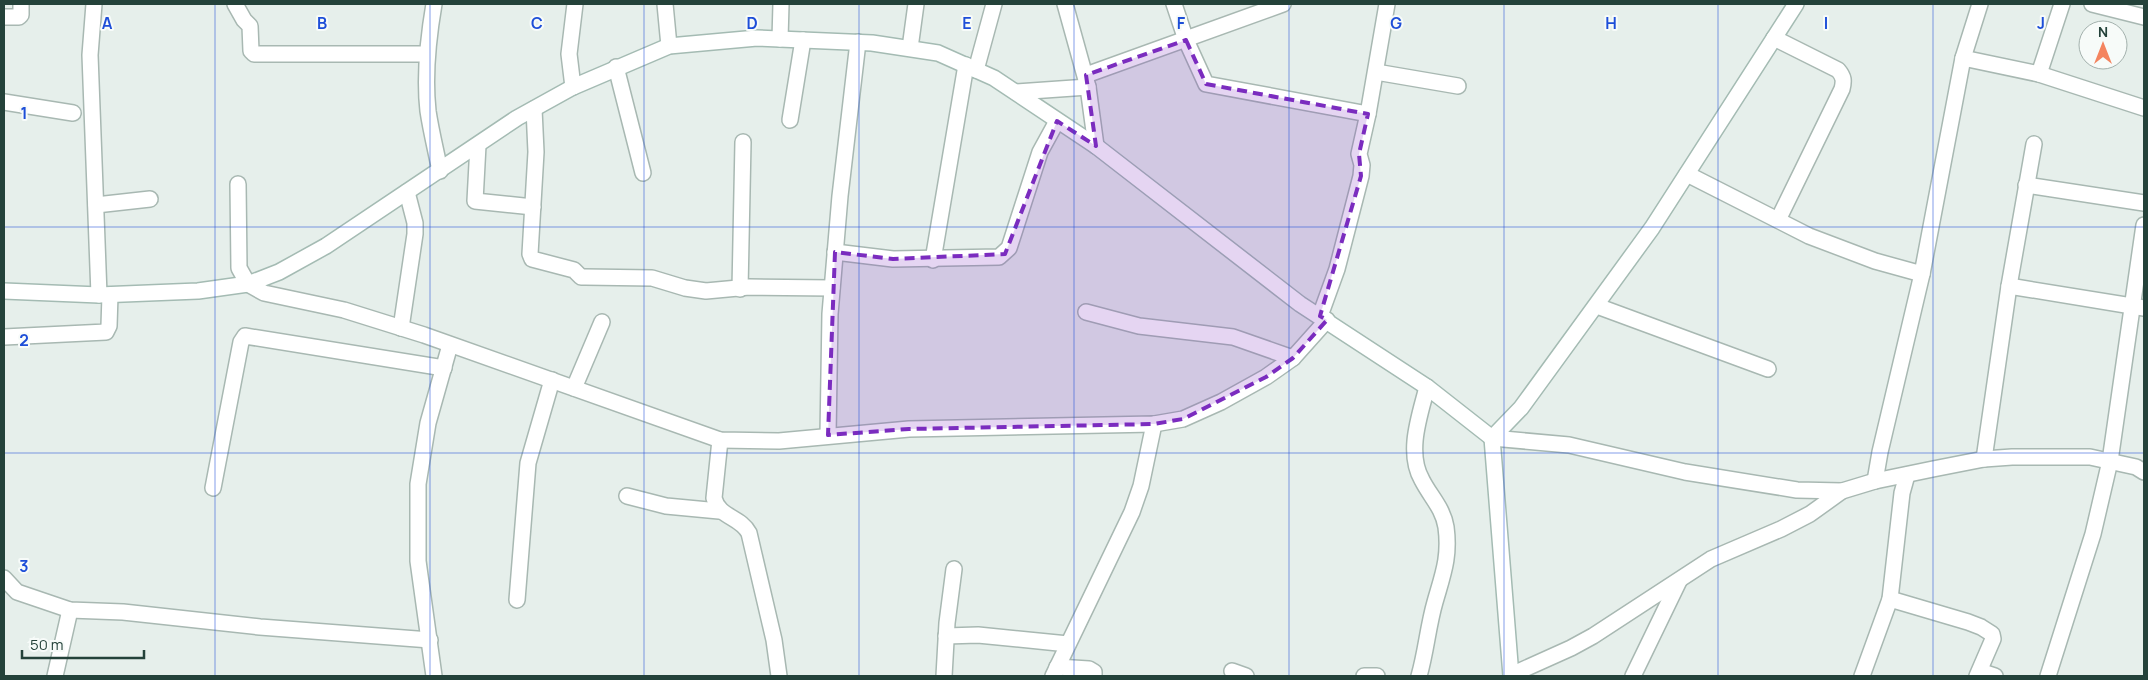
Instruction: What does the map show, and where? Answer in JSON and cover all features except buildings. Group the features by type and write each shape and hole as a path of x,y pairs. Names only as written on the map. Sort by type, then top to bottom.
{"street":[{"path":"4,17 19,17 21,15 21,4"},
{"path":"4,337 106,332 108,326 96,204 90,55 94,4"},
{"path":"236,4 252,29 251,51 254,54 427,54"},
{"path":"434,4 427,54 428,112 440,171"},
{"path":"573,87 569,54 575,4"},
{"path":"665,4 668,46"},
{"path":"780,39 781,4"},
{"path":"910,48 916,4"},
{"path":"933,260 971,67 994,4"},
{"path":"1065,4 1087,81 1096,146"},
{"path":"1174,4 1186,40 1206,84 1368,114"},
{"path":"1016,92 1087,81 1186,40 1281,4"},
{"path":"238,184 239,268 248,284 274,296 344,310 401,328 720,440 779,441 909,429 1154,424 1183,418 1221,402 1266,377 1293,358 1324,318 1361,176 1362,165 1359,154 1376,72 1387,4"},
{"path":"1796,4 1652,228 1521,408 1492,438 1511,675 1593,636 1711,559 1781,529 1810,514 1842,491"},
{"path":"1875,481 1880,452 1922,274 1963,58 1980,4"},
{"path":"2039,74 2062,4"},
{"path":"2092,4 2144,17"},
{"path":"4,290 104,295 198,291 248,284 279,272 326,246 534,109 573,87 668,46 757,38 858,42 938,53 994,78 1096,146 1300,304 1427,387 1492,438 1569,444 1685,472 1797,490 1842,491 1875,481 1984,460 2012,457 2090,457 2136,467 2144,472"},
{"path":"1774,38 1838,70 1843,76 1844,82 1778,220"},
{"path":"790,120 802,40"},
{"path":"828,435 832,288 840,196 858,42"},
{"path":"1963,58 2039,74 2144,108"},
{"path":"616,67 643,173"},
{"path":"1376,72 1458,86"},
{"path":"4,102 73,113"},
{"path":"534,109 536,136 530,254 532,259 574,270 581,277 652,278 706,292 740,288 832,288"},
{"path":"836,252 876,258 933,260 1005,254 1009,248 1040,152 1057,121"},
{"path":"740,288 743,142"},
{"path":"1984,460 2009,286 2034,144"},
{"path":"478,146 476,201 533,207"},
{"path":"1687,174 1809,236 1875,261 1922,274"},
{"path":"2026,185 2144,203"},
{"path":"401,328 415,234 415,223 407,192"},
{"path":"96,204 150,199"},
{"path":"2048,676 2093,534 2110,461 2139,307 2144,225"},
{"path":"2009,286 2139,307"},
{"path":"1597,306 1768,369"},
{"path":"1086,312 1139,326 1233,337 1293,358"},
{"path":"574,388 602,322"},
{"path":"213,488 241,342 245,336 444,368"},
{"path":"434,676 418,560 418,484 428,423 450,345"},
{"path":"517,600 528,463 552,380"},
{"path":"1419,676 1429,639 1435,602 1446,568 1448,547 1444,516 1421,479 1416,465 1417,425 1427,387"},
{"path":"1094,676 1094,672 1089,669 1055,672 1132,512 1141,486 1154,424"},
{"path":"719,511 714,498 720,440"},
{"path":"1862,676 1890,599 1902,493 1907,475"},
{"path":"627,496 666,506 719,511 745,525 749,533 774,640 779,676"},
{"path":"944,676 946,636 954,569"},
{"path":"4,578 17,592 70,610 123,612 260,627 430,640"},
{"path":"1633,676 1679,580"},
{"path":"1890,599 1968,622 1992,634 1993,639 1978,674 1995,676"},
{"path":"55,676 70,610"},
{"path":"946,636 978,635 1068,644"},
{"path":"1364,676 1377,676"}],"highlighted area":[{"path":"1186,40 1206,84 1368,114 1359,154 1361,176 1320,316 1327,320 1293,358 1266,377 1183,419 1154,424 909,429 828,435 835,252 893,259 1005,254 1057,121 1096,146 1086,75"}]}
